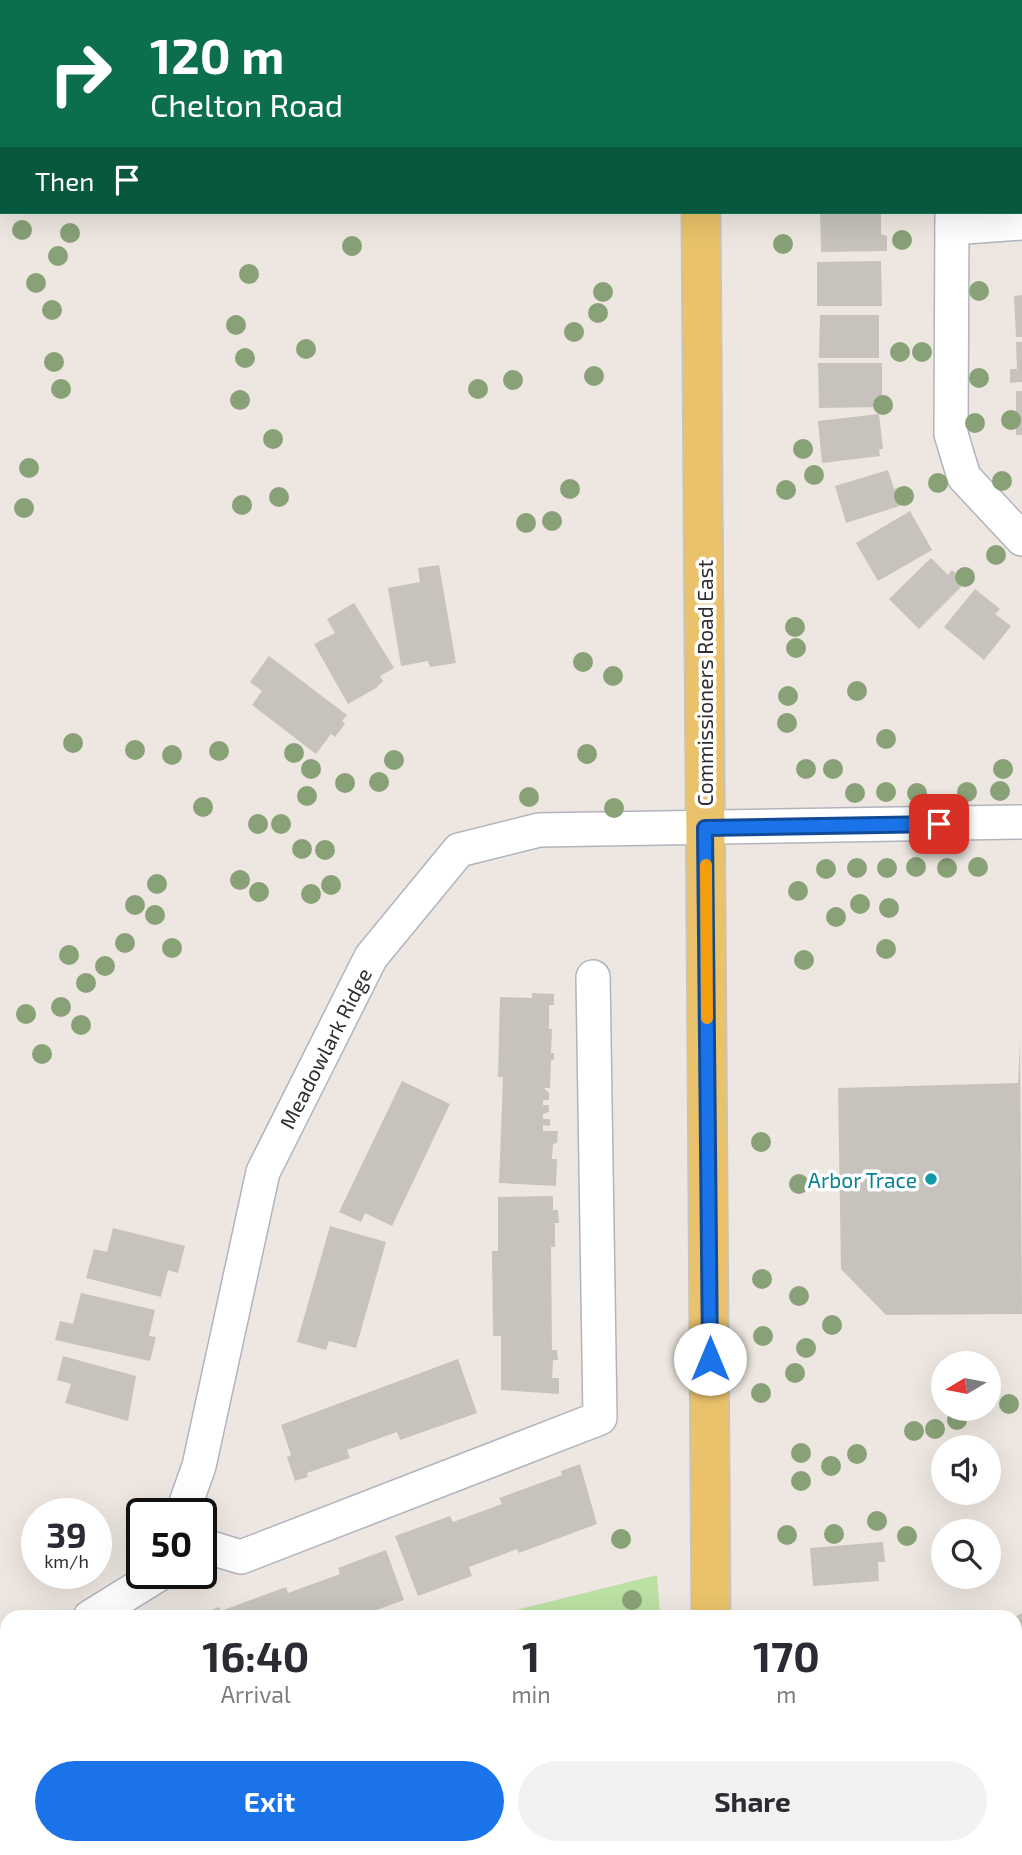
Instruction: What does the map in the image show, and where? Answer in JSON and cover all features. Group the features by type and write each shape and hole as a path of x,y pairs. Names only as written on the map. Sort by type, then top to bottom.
{"main road":[{"name":"Commissioners Road East","path":"701,214 711,1610"}],"street":[{"path":"1022,222 952,220 951,434 964,477 1022,539"},
{"name":"Meadowlark Ridge","path":"188,1498 199,1466 263,1172 371,957 459,850 539,830 1022,822"},
{"path":"217,1550 241,1557 600,1418 593,977"},
{"path":"101,1610 135,1589"}],"green space":[{"path":"657,1575 660,1610 516,1610"}],"building":[{"path":"820,214 881,214 881,234 887,236 887,251 821,252"},
{"path":"881,261 882,306 817,306 817,262"},
{"path":"1022,295 1022,337 1016,337 1014,296"},
{"path":"820,315 879,315 879,358 819,358"},
{"path":"1016,342 1022,342 1022,382 1010,383 1010,369 1017,369"},
{"path":"818,363 882,363 882,407 819,408"},
{"path":"1016,391 1022,391 1022,435 1016,435"},
{"path":"879,414 883,449 879,449 880,456 822,463 818,421"},
{"path":"888,470 894,489 901,487 906,504 846,523 835,486"},
{"path":"910,511 932,550 878,581 856,543"},
{"path":"931,558 948,575 952,570 965,583 919,629 889,599"},
{"path":"439,565 456,663 430,667 428,661 401,666 388,588 420,582 418,568"},
{"path":"975,589 1000,609 995,614 1011,626 984,660 944,627"},
{"path":"354,603 394,668 380,676 383,681 376,688 348,704 314,644 335,633 327,619"},
{"path":"269,656 347,715 342,721 345,724 335,737 331,734 316,754 252,705 262,691 250,682"},
{"path":"532,993 554,994 554,1005 549,1005 549,1029 552,1029 551,1053 554,1053 554,1060 551,1060 550,1088 544,1088 549,1093 549,1100 543,1100 543,1105 549,1105 549,1112 543,1114 543,1119 550,1119 550,1126 543,1125 543,1131 558,1131 557,1143 553,1144 552,1159 557,1159 556,1186 499,1183 503,1077 498,1077 500,997 532,998"},
{"name":"Arbor Trace","path":"1020,1042 1022,1314 886,1315 841,1269 838,1088 1018,1083"},
{"path":"402,1081 450,1104 392,1226 365,1213 361,1222 339,1212"},
{"path":"553,1196 553,1210 558,1210 559,1223 555,1223 555,1247 551,1247 552,1350 557,1350 558,1360 553,1360 552,1378 559,1378 559,1394 501,1390 501,1336 493,1336 492,1251 498,1251 498,1197"},
{"path":"330,1226 386,1242 356,1348 329,1341 326,1350 297,1342"},
{"path":"113,1228 185,1246 178,1273 168,1270 161,1297 86,1278 94,1249 107,1252"},
{"path":"81,1293 155,1310 149,1336 156,1337 150,1361 55,1340 60,1321 73,1324"},
{"path":"63,1356 136,1376 128,1421 65,1403 71,1384 57,1380"},
{"path":"458,1359 477,1413 400,1440 397,1432 347,1450 350,1458 307,1473 308,1477 295,1481 287,1457 291,1455 281,1425"},
{"path":"580,1464 597,1524 519,1553 517,1549 469,1567 472,1576 418,1596 395,1536 450,1516 453,1522 502,1504 499,1498 562,1475 561,1471"},
{"path":"883,1542 885,1562 878,1562 879,1581 813,1586 810,1548"},
{"path":"386,1550 404,1600 376,1610 224,1610 286,1587 288,1593 340,1574 338,1568"}],"slow traffic":[{"path":"706,865 707,1018"}],"place":[{"name":"Arbor Trace","path":"931,1179"}],"route":[{"path":"710,1359 705,828 939,824"}]}
